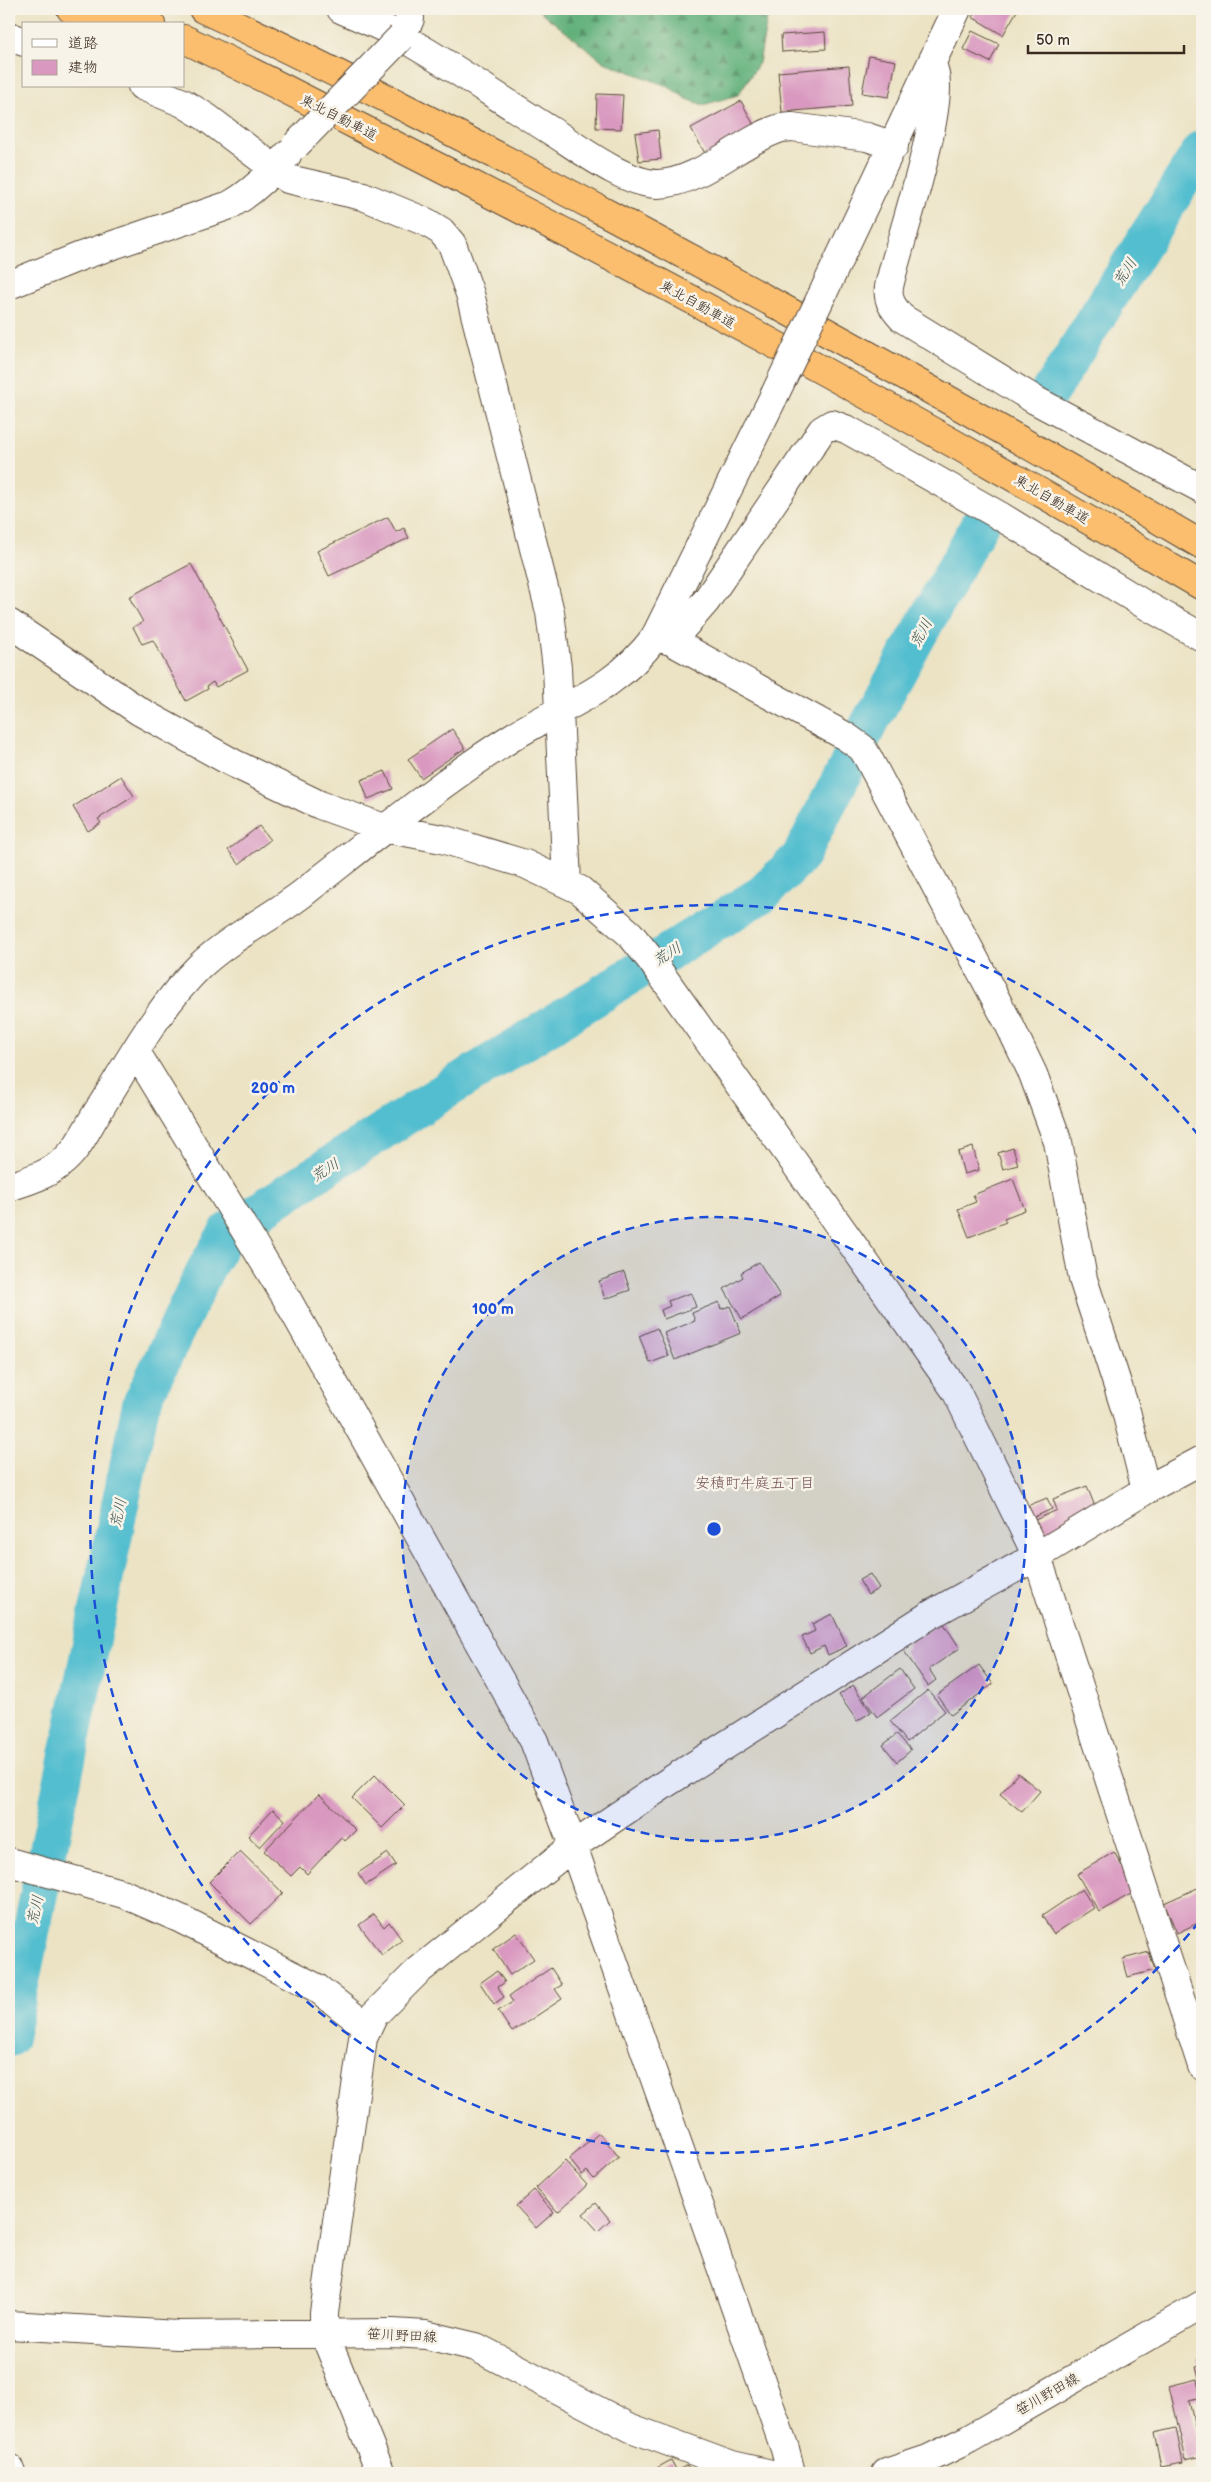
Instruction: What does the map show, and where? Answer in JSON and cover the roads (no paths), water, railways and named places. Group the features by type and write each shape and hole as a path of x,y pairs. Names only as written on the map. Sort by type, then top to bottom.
{"highway":[{"path":"71,9 100,22"},
{"path":"119,9 147,22"},
{"path":"203,9 402,106 660,242 1044,454 1202,545"},
{"name":"東北自動車道","path":"185,40 628,266 1062,504 1202,586"},
{"path":"185,60 378,137"}],"street":[{"path":"341,9 401,37 594,157 630,177 643,181 657,184 680,179 704,169 781,128 792,127 867,137 894,146"},
{"path":"9,285 81,256 230,205 248,194 275,169 296,144 401,37 408,25 409,9"},
{"path":"663,639 774,396 894,146 957,9"},
{"path":"9,36 22,41"},
{"path":"932,65 937,78 929,134 916,192 889,287 888,294 894,310 1035,400 1202,489"},
{"path":"147,88 183,103 206,117 288,179 363,196 405,213 441,231 452,244 470,294 550,612 557,668 567,883"},
{"path":"9,1187 50,1171 73,1151 172,998 200,966 239,935 301,895 384,828 472,764 558,710 619,676 706,601 822,430 832,424 848,430 1000,516 1142,603 1202,637"},
{"path":"9,623 139,711 176,732 320,805 384,828 413,832 525,864 580,890 630,934 651,960 951,1383 1037,1556 1202,2066"},
{"path":"663,639 845,736 858,744 867,756 1009,1024 1033,1074 1058,1142 1083,1279 1126,1411 1146,1490"},
{"path":"136,1052 287,1300 534,1741 573,1846 785,2449 791,2473"},
{"path":"381,2473 324,2333 324,2313 363,2038 367,2027 381,2007 417,1972 573,1846 668,1782 930,1615 1037,1556 1146,1490 1202,1460"},
{"path":"9,1862 124,1894 181,1919 317,1988 367,2027"},
{"name":"笹川野田線","path":"886,2473 928,2459 969,2439 1202,2305"},
{"name":"笹川野田線","path":"9,2325 177,2335 324,2333 426,2335 476,2347 631,2428 732,2465 767,2473"},
{"path":"9,2468 11,2473"}],"waterway":[{"name":"荒川","path":"1048,395 1202,149"},
{"name":"荒川","path":"9,2038 141,1404 205,1270 228,1231 429,1101 762,894 800,857 869,724 983,518"}],"district":[{"name":"安積町牛庭五丁目","path":"755,1483"}]}
